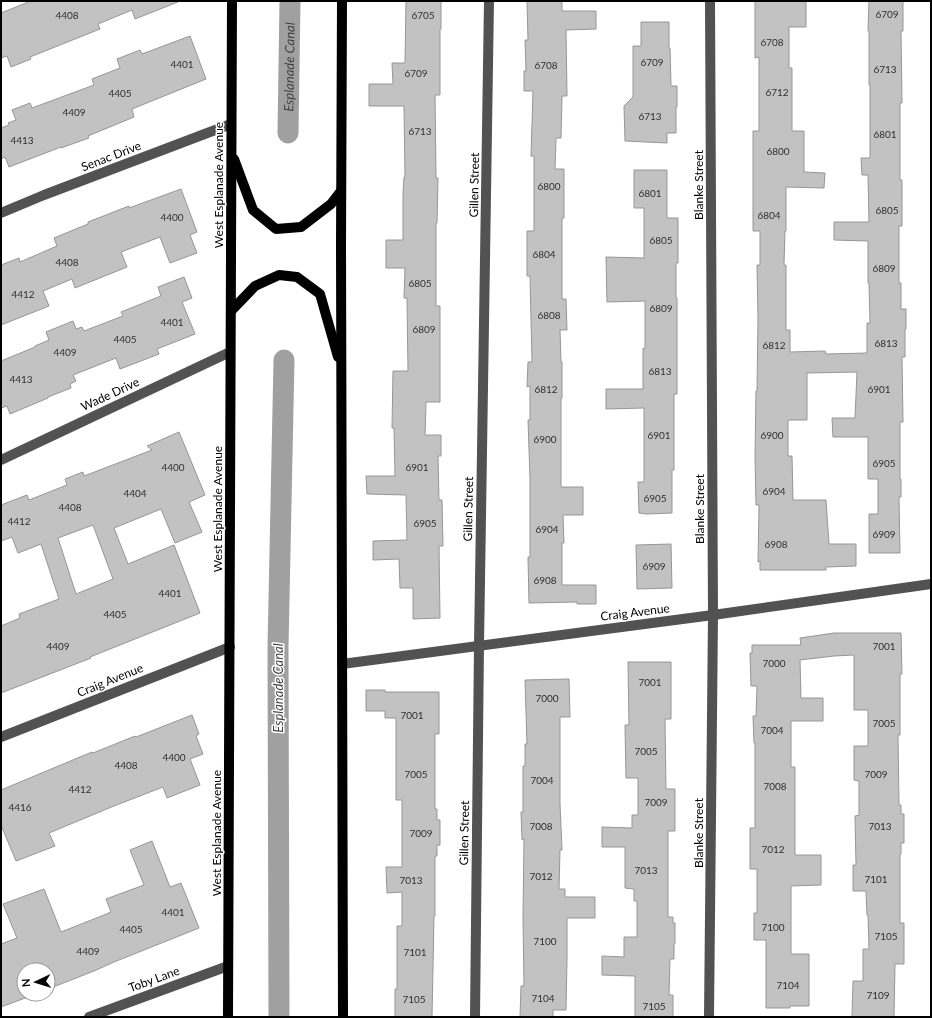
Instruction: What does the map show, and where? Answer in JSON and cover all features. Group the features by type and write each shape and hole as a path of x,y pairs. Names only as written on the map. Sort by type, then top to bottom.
{"main road":[{"name":"West Esplanade Avenue","path":"228,1017 232,1"},
{"path":"342,1 341,368 343,1017"},
{"path":"232,153 253,210 276,229 301,227 331,204 341,191"},
{"path":"231,311 255,286 279,275 298,277 320,294 341,368"}],"street":[{"name":"Gillen Street","path":"475,1017 489,1"},
{"name":"Blanke Street","path":"709,1017 713,615 710,1"},
{"name":"Senac Drive","path":"1,213 44,195 232,124"},
{"name":"Wade Drive","path":"1,460 230,352"},
{"name":"Craig Avenue","path":"342,664 713,615 931,584"},
{"name":"Craig Avenue","path":"1,738 230,647"},
{"name":"Toby Lane","path":"89,1017 228,966"}],"building":[{"path":"31,1 178,2 135,19 132,10 98,24 100,29 30,57 31,59 11,67 7,56 1,58 1,13"},
{"path":"406,1 441,1 440,95 435,95 436,178 438,178 436,223 436,306 440,306 440,402 426,402 425,435 441,435 441,456 438,456 439,500 442,500 443,546 439,546 440,618 413,619 413,588 400,588 399,559 373,560 373,541 407,540 406,495 367,494 366,476 395,476 394,428 392,428 393,371 408,371 407,298 404,298 405,268 386,268 386,240 403,240 403,194 405,177 404,106 369,106 369,84 393,84 392,63 405,63"},
{"path":"527,1 562,1 562,11 596,11 596,29 566,30 567,96 562,96 561,138 556,138 555,169 564,169 564,218 562,218 562,299 566,299 567,330 560,330 562,362 561,487 583,487 583,515 563,515 564,543 562,543 562,585 596,585 596,604 577,604 577,602 529,603 528,557 530,557 530,478 528,420 530,420 530,386 527,387 528,362 532,362 530,276 527,276 527,231 534,231 534,156 531,156 533,91 524,91 524,71 526,71 525,40 528,40"},
{"path":"755,1 806,1 806,27 789,27 789,68 792,68 792,131 804,131 804,172 825,173 824,188 786,187 784,265 786,265 786,330 790,330 790,352 825,351 826,354 867,353 867,323 870,323 868,241 834,240 834,222 869,222 868,175 862,175 861,158 870,158 869,1 903,1 903,31 901,31 902,103 900,103 900,180 902,180 902,226 899,226 899,283 901,283 901,309 906,309 906,329 905,357 902,357 903,422 900,422 900,553 869,553 869,514 878,514 878,479 868,479 868,437 833,437 832,418 855,418 857,372 807,373 807,420 788,420 788,456 792,456 793,500 826,500 829,544 856,544 856,566 826,567 826,570 760,570 760,561 758,562 759,505 756,505 755,456 758,318 757,265 760,265 760,231 753,231 753,131 759,131 759,57 755,58"},
{"path":"641,22 669,22 671,86 677,86 677,107 676,133 667,133 667,143 625,141 624,106 633,97 633,46 641,46"},
{"path":"190,36 206,79 132,109 134,117 88,136 89,138 9,167 5,157 1,159 1,128 16,120 12,110 30,103 32,108 94,85 92,79 120,68 117,59 140,50 142,54"},
{"path":"634,170 667,170 667,218 678,218 678,263 676,263 677,394 674,394 674,470 672,470 672,513 639,513 638,482 644,482 644,408 606,409 606,389 643,389 645,301 607,302 606,257 644,258 644,208 634,208"},
{"path":"181,189 197,232 190,235 197,253 170,263 160,237 121,252 127,267 75,288 72,279 43,291 49,306 1,325 1,265 19,258 20,262 57,246 54,238 88,224 88,222 129,206 129,208"},
{"path":"184,277 192,298 182,302 195,334 157,349 159,354 120,369 116,358 73,375 76,381 70,384 71,388 10,414 7,406 1,408 1,361 49,340 46,332 73,321 76,329 82,327 84,331 123,316 121,312 161,296 158,287"},
{"path":"179,432 205,495 189,502 202,532 175,543 161,509 114,528 128,564 174,545 200,613 1,693 1,626 20,618 19,614 59,599 41,544 18,553 12,537 1,541 1,505 27,495 29,500 67,485 65,479 83,472 84,476 152,450 147,446","holes":["93,525 113,579 76,594 58,538"]},
{"path":"671,544 672,588 637,589 636,545"},
{"path":"834,633 901,633 902,674 900,674 900,735 898,735 899,805 901,805 901,814 904,814 904,843 901,843 900,854 900,923 904,923 904,964 895,964 894,1017 852,1017 853,981 863,981 863,949 869,949 866,891 853,891 853,865 856,865 855,816 859,815 859,781 854,780 854,746 868,746 868,710 854,710 854,655 800,660 801,698 823,698 823,721 791,721 791,767 795,767 795,855 821,855 821,885 791,886 791,954 809,954 809,1006 766,1008 766,940 754,940 754,913 757,913 757,869 750,869 750,828 755,828 755,743 753,716 756,716 757,686 751,686 750,653 752,653 752,645 801,645 800,638"},
{"path":"628,662 671,662 671,719 665,719 666,789 675,789 675,831 668,831 668,917 673,917 673,923 675,923 674,959 670,959 669,995 673,995 673,1017 635,1017 635,976 602,975 602,956 624,957 624,937 637,937 637,901 634,901 634,889 625,888 625,847 602,847 602,827 632,828 632,815 638,815 638,778 626,778 625,725 629,725"},
{"path":"569,679 570,717 560,717 560,804 562,850 560,850 559,889 565,889 565,897 595,897 595,918 567,918 566,1010 553,1010 553,1017 520,1017 521,986 524,986 524,839 522,840 521,812 523,812 523,766 525,766 525,744 527,744 525,680"},
{"path":"366,690 385,690 385,692 439,692 439,734 435,734 435,809 437,809 437,820 440,820 440,845 437,845 437,856 435,856 432,1017 395,1017 395,989 397,989 397,926 402,926 402,892 387,893 386,867 402,867 402,800 396,800 396,718 385,718 385,711 366,711"},
{"path":"192,715 199,734 196,736 203,754 190,759 200,785 167,798 163,787 114,806 49,833 55,846 16,861 1,825 1,790 92,752 93,753"},
{"path":"152,841 170,887 181,883 199,928 56,986 56,962 16,962 16,1001 1,1007 1,944 17,938 3,904 44,889 61,932 104,915 111,912 106,899 144,885 130,850"}],"waterway":[{"name":"Esplanade Canal","path":"288,133 290,1"},
{"name":"Esplanade Canal","path":"279,1017 278,647 284,360"}]}
